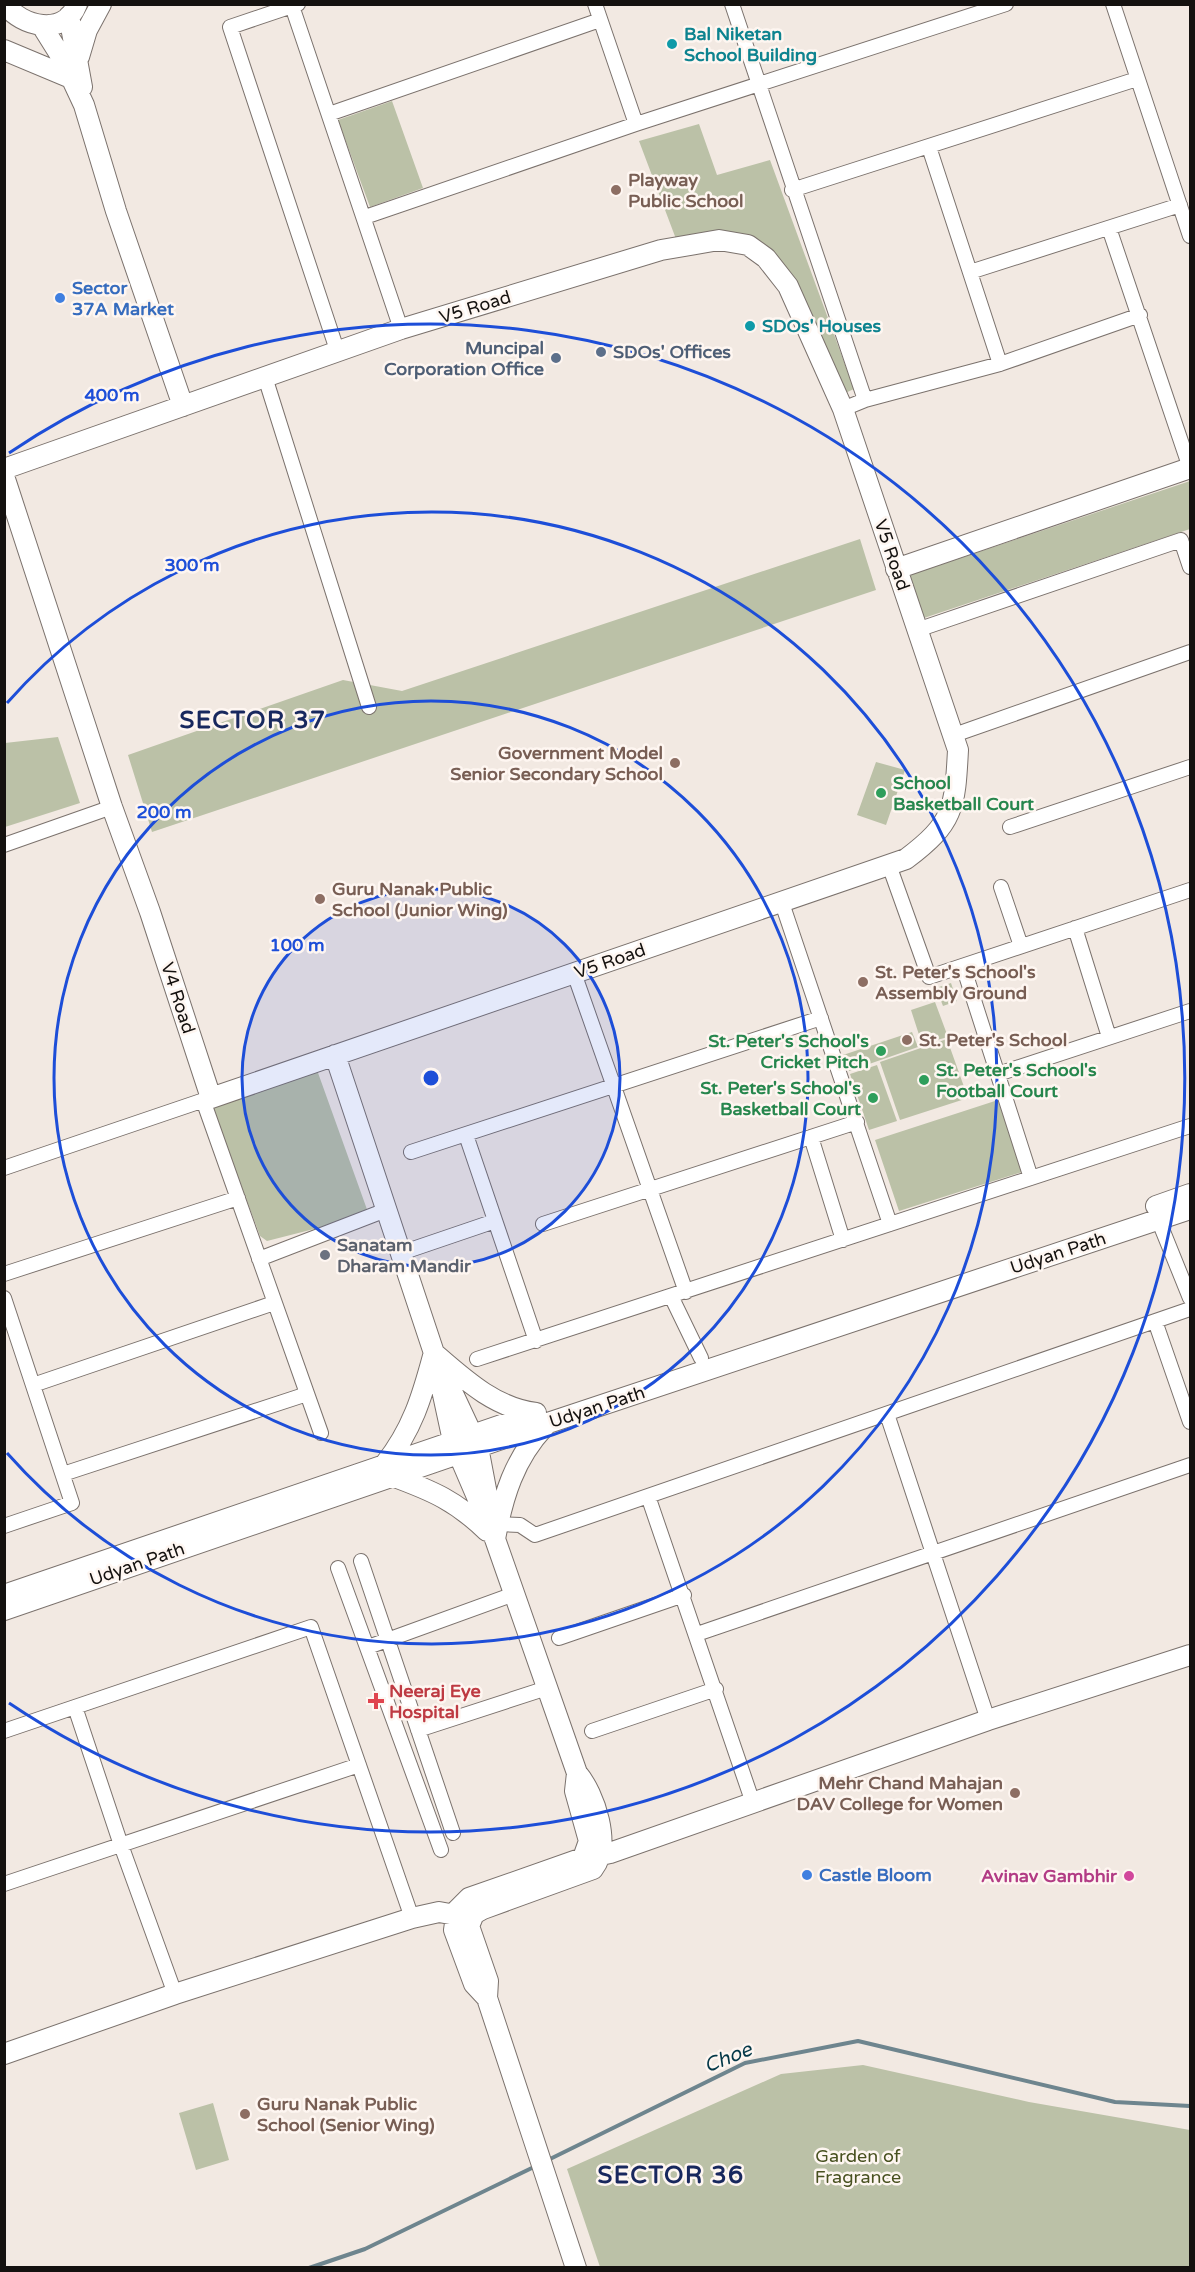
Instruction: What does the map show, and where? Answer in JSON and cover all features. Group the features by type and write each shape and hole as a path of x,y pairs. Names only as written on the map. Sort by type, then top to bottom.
{"street":[{"path":"75,69 87,30 101,4"},
{"path":"595,4 636,124"},
{"path":"732,4 792,190 865,400"},
{"path":"365,217 636,124 1006,4"},
{"path":"1113,4 1191,236"},
{"path":"338,352 230,27 295,5 401,329"},
{"path":"7,9 24,23 42,26 56,24 73,10"},
{"path":"73,10 75,69 84,105 116,211 183,406"},
{"path":"329,114 600,20"},
{"path":"42,26 75,69"},
{"path":"4,50 75,69"},
{"path":"792,190 1137,79"},
{"path":"929,147 1000,364"},
{"path":"970,272 1180,206"},
{"path":"897,569 1191,468 1109,228"},
{"name":"V5 Road","path":"4,469 401,329 661,250 719,240 748,245 766,258 788,286 843,409 954,735 958,750 956,788 948,820 927,844 906,859 334,1055"},
{"path":"843,409 865,400 1000,364 1140,315"},
{"path":"265,377 369,707"},
{"name":"V4 Road","path":"4,476 112,807 150,912 207,1099"},
{"path":"917,630 1181,540 1191,567"},
{"path":"954,735 1191,652"},
{"path":"1010,827 1191,767"},
{"path":"4,845 112,807"},
{"path":"890,865 928,977 1191,890"},
{"path":"1001,887 1021,946"},
{"path":"782,903 890,1224"},
{"path":"1075,928 1109,1037"},
{"path":"963,966 1031,1178"},
{"path":"574,973 686,1292"},
{"path":"998,1074 1191,1011"},
{"path":"411,1152 821,1018"},
{"path":"4,1168 334,1055 434,1353 456,1448 497,1532"},
{"path":"207,1099 238,1198 321,1433"},
{"path":"543,1224 857,1122"},
{"path":"477,1359 1191,1125"},
{"path":"466,1135 536,1341"},
{"path":"811,1137 843,1240"},
{"name":"Udyan Path","path":"542,1418 701,1358 1191,1194"},
{"path":"4,1274 238,1198"},
{"name":"Udyan Path","path":"4,1595 542,1418 1191,1209"},
{"path":"259,1259 386,1210"},
{"path":"1158,1220 1191,1298"},
{"path":"400,1253 495,1221"},
{"path":"671,1296 701,1358"},
{"path":"4,1298 72,1503 4,1526"},
{"path":"33,1385 274,1303"},
{"path":"497,1532 520,1525 535,1535 1191,1309"},
{"path":"1155,1321 1191,1422"},
{"path":"434,1353 467,1382 510,1407 542,1418 513,1472 502,1501 497,1532"},
{"path":"4,2054 175,1994 412,1918 440,1912 464,1915 593,1869 593,1854 575,1791 577,1773 514,1594 475,1441 434,1353"},
{"path":"434,1353 417,1411 389,1470 438,1493 497,1532"},
{"path":"63,1474 307,1394"},
{"path":"887,1414 988,1720"},
{"path":"697,1634 1191,1465"},
{"name":"Udyan Path","path":"4,1610 389,1470"},
{"path":"648,1496 684,1595 753,1803"},
{"path":"361,1561 453,1833"},
{"path":"338,1568 441,1850"},
{"path":"368,1647 514,1594"},
{"path":"559,1638 684,1595"},
{"path":"4,1731 311,1627 412,1918"},
{"path":"593,1854 753,1803 988,1720 1191,1655"},
{"path":"418,1730 547,1688"},
{"path":"592,1731 716,1689"},
{"path":"75,1707 121,1845 175,1994"},
{"path":"4,1884 358,1765"},
{"path":"464,1915 454,1930 474,1984 487,1998 527,2126 576,2268"}],"green space":[{"path":"392,101 423,188 370,207 338,120"},
{"path":"699,124 717,175 770,160 854,389 843,394 790,287 767,249 757,240 727,232 696,234 676,239 639,141"},
{"path":"1190,481 1190,529 924,618 910,575"},
{"path":"860,539 876,590 152,832 128,755 343,680 402,691"},
{"path":"58,737 80,803 5,827 5,743"},
{"name":"School Basketball Court","path":"876,762 905,770 886,825 857,815"},
{"path":"951,983 957,1001 943,1006 936,988"},
{"path":"935,1002 948,1037 922,1044 911,1010"},
{"name":"St. Peter's School's Cricket Pitch","path":"912,1032 918,1047 849,1071 843,1055"},
{"name":"St. Peter's School's Football Court","path":"947,1039 968,1098 900,1120 880,1062"},
{"name":"St. Peter's School's Basketball Court","path":"877,1065 897,1121 869,1130 850,1074"},
{"path":"317,1070 369,1215 267,1241 260,1236 211,1105"},
{"path":"998,1100 1022,1172 899,1211 875,1140"},
{"name":"Garden of Fragrance","path":"863,2065 1029,2102 1190,2130 1190,2267 600,2267 567,2169 781,2074"},
{"path":"213,2103 229,2160 196,2170 179,2113"}],"waterway":[{"name":"Choe","path":"548,2160 745,2063 858,2041 1115,2102 1190,2106"},
{"name":"Choe","path":"309,2268 365,2249 536,2166"}],"place":[{"name":"Bal Niketan School Building","path":"672,44"},
{"name":"Playway Public School","path":"616,190"},
{"name":"Sector 37A Market","path":"60,298"},
{"name":"SDOs' Houses","path":"750,326"},
{"name":"SDOs' Offices","path":"601,352"},
{"name":"Muncipal Corporation Office","path":"556,358"},
{"name":"Government Model Senior Secondary School","path":"675,763"},
{"name":"School Basketball Court","path":"881,793"},
{"name":"Guru Nanak Public School (Junior Wing)","path":"320,899"},
{"name":"St. Peter's School's Assembly Ground","path":"863,982"},
{"name":"St. Peter's School","path":"907,1040"},
{"name":"St. Peter's School's Cricket Pitch","path":"881,1051"},
{"name":"St. Peter's School's Football Court","path":"924,1080"},
{"name":"St. Peter's School's Basketball Court","path":"873,1098"},
{"name":"Sanatam Dharam Mandir","path":"325,1255"},
{"name":"Neeraj Eye Hospital","path":"376,1701"},
{"name":"Mehr Chand Mahajan DAV College for Women","path":"1015,1793"},
{"name":"Castle Bloom","path":"807,1875"},
{"name":"Avinav Gambhir","path":"1129,1876"},
{"name":"Guru Nanak Public School (Senior Wing)","path":"245,2114"}],"district":[{"name":"SECTOR 37","path":"253,720"},
{"name":"SECTOR 36","path":"671,2175"}]}
